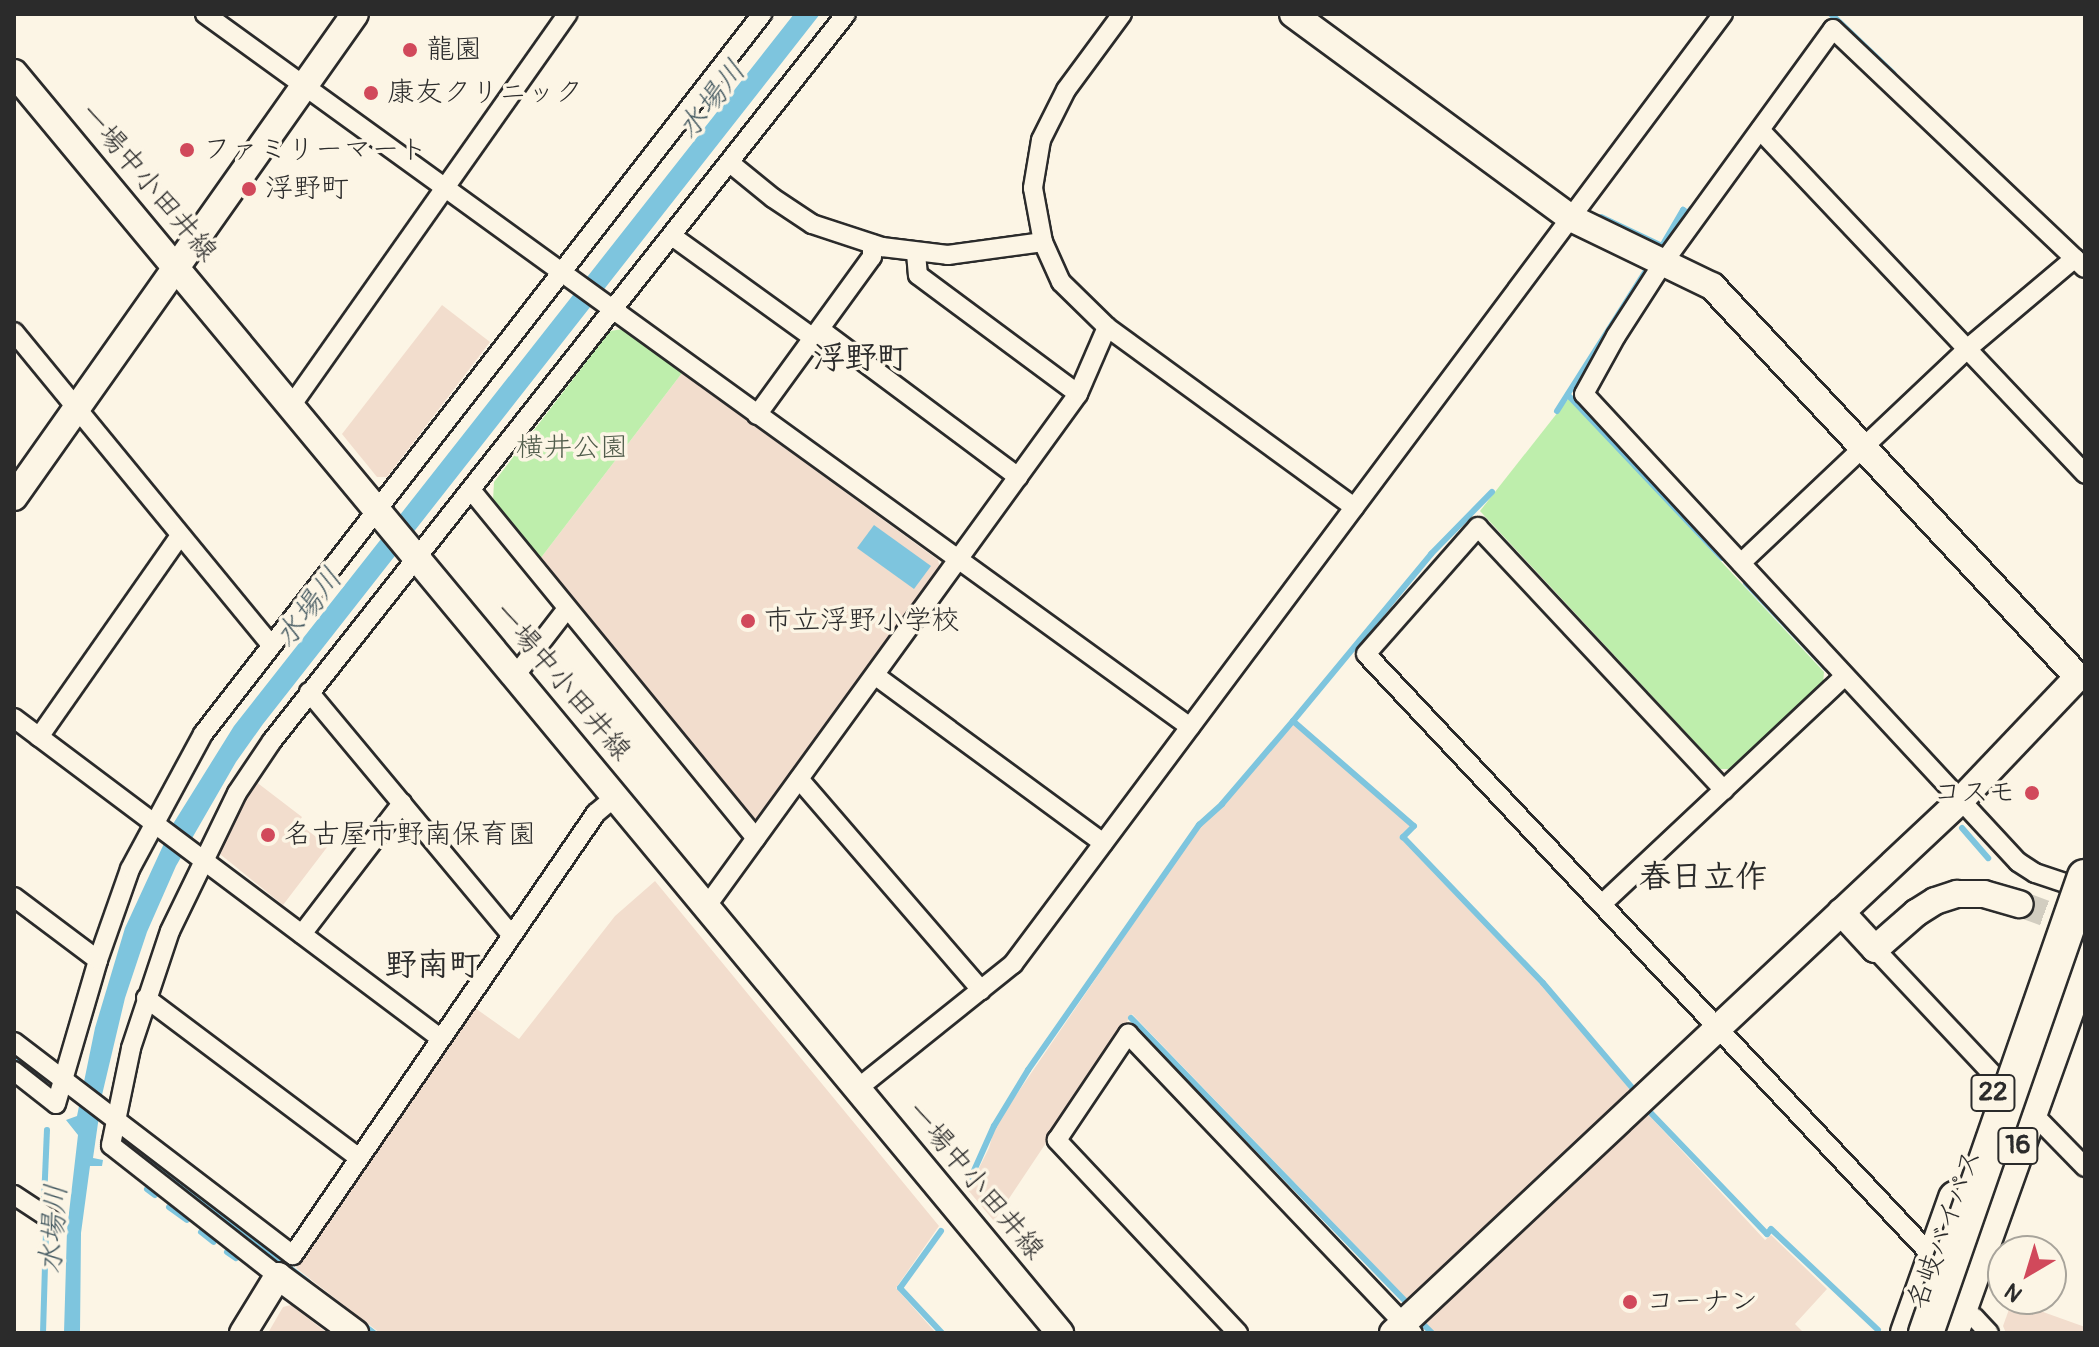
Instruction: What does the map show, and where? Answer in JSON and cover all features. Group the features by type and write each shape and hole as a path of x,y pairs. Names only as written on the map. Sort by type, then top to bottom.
{"highway":[{"name":"名岐バイパス","path":"1908,1333 1998,1080 2081,872"},
{"name":"16","path":"1926,1333 2081,872"},
{"name":"16","path":"1971,1329 2085,958"},
{"name":"名岐バイパス","path":"1971,1329 2085,984"}],"street":[{"path":"205,14 1190,727"},
{"path":"14,497 355,14"},
{"path":"291,406 568,14"},
{"path":"355,1333 111,1145 110,1116 170,931 201,858 237,793 412,552 471,490 610,308 672,236 846,14"},
{"path":"1122,14 1066,90 1041,140 1033,188 1043,242 1061,282 1107,327 1354,507"},
{"path":"1238,1333 1057,1140 1128,1034 1403,1330 1961,800 2081,678 1712,286 1569,217 1293,14"},
{"path":"857,1089 1013,964 1723,14"},
{"path":"15,1073 56,1104 69,1084 98,960 130,869 203,734 564,275 755,17"},
{"path":"1741,563 1967,349 2080,263 1833,29 1663,263 1616,336 1584,394 1845,676 2026,869 2081,872"},
{"name":"一場中小田井線","path":"14,73 1060,1333"},
{"path":"1760,130 2085,474"},
{"path":"730,163 773,198 812,224 872,244 916,253 979,252 1043,242"},
{"path":"672,236 818,334 1018,477"},
{"path":"757,415 872,257 872,244"},
{"path":"916,253 918,275 1078,394"},
{"path":"706,907 1078,394 1107,327"},
{"path":"14,332 271,645"},
{"path":"471,490 566,610 756,838"},
{"path":"1724,790 1478,527 1366,654 1934,1258"},
{"path":"39,737 180,536"},
{"path":"515,676 566,610"},
{"path":"876,676 1103,843"},
{"path":"1602,904 1845,676"},
{"path":"309,692 512,936"},
{"path":"14,718 440,1038"},
{"path":"799,779 981,990"},
{"path":"14,1042 293,1255 596,813 615,797"},
{"path":"302,934 402,803"},
{"path":"1875,949 1916,913 1957,894 1984,894 2020,904"},
{"path":"14,897 98,960"},
{"path":"1841,912 1998,1080"},
{"path":"146,998 359,1158"},
{"path":"2041,1122 2085,1167"},
{"path":"14,1195 52,1220"},
{"path":"243,1333 278,1276"}],"shaded area":[{"path":"442,305 490,342 387,477 377,477 342,434"},
{"name":"市立浮野小学校","path":"682,373 938,560 941,572 759,822 750,819 540,559"},
{"path":"1293,724 1410,826 1399,837 1539,983 1633,1093 1410,1302 1132,1014 994,1221 968,1190 989,1148 995,1126 1200,826"},
{"name":"名古屋市野南保育園","path":"255,781 302,817 298,823 328,846 283,905 215,850"},
{"path":"655,881 939,1226 896,1288 936,1333 380,1333 296,1268 475,1008 519,1039 615,916"},
{"path":"1645,1111 1765,1240 1771,1235 1827,1289 1795,1324 1804,1333 1435,1333 1422,1320"},
{"path":"291,1305 327,1333 268,1333 283,1307"},
{"path":"2007,1315 2051,1315 2085,1327 2085,1333 2006,1333 2003,1326"}],"green space":[{"name":"横井公園","path":"623,329 682,373 540,559 493,501 494,482 610,331"},
{"path":"1569,398 1824,672 1823,683 1731,769 1720,769 1480,511"}],"water":[{"path":"794,14 820,14 263,724 236,762 176,866 147,932 125,998 102,1095 93,1158 103,1160 102,1166 90,1166 81,1233 80,1333 64,1333 67,1230 78,1135 66,1120 77,1116 95,1028 125,928 173,824 234,726"},
{"path":"874,525 931,566 914,589 857,548"}],"waterway":[{"path":"1831,14 1893,73"},
{"path":"1601,217 1662,246 1683,210 1688,213 1691,209"},
{"path":"1557,411 1646,271"},
{"path":"1568,395 1722,558"},
{"path":"968,1184 994,1126 1028,1070 1199,825 1222,804 1431,554 1492,492"},
{"path":"1746,583 1827,669"},
{"path":"1293,721 1414,826 1403,837 1543,983 1635,1091"},
{"path":"1962,828 1988,858"},
{"path":"1131,1018 1408,1304"},
{"path":"14,1056 47,1081"},
{"path":"1648,1110 1767,1234 1771,1229 1878,1330"},
{"name":"水場川","path":"44,1201 47,1130"},
{"path":"147,1158 308,1282"},
{"path":"147,1189 155,1195"},
{"path":"169,1207 187,1220"},
{"name":"水場川","path":"43,1333 46,1229"},
{"path":"941,1231 900,1288 942,1333"},
{"path":"201,1232 214,1242"},
{"path":"227,1252 236,1258"},
{"path":"1421,1322 1432,1333"},
{"path":"361,1323 374,1333"}],"tunnel":[{"path":"2020,904 2085,928"}],"place":[{"name":"龍園","path":"410,50"},
{"name":"康友クリニック","path":"371,93"},
{"name":"ファミリーマート","path":"187,150"},
{"name":"浮野町","path":"249,189"},
{"name":"市立浮野小学校","path":"748,621"},
{"name":"コスモ","path":"2032,793"},
{"name":"名古屋市野南保育園","path":"268,835"},
{"name":"コーナン","path":"1630,1302"}],"district":[{"name":"浮野町","path":"861,358"},
{"name":"春日立作","path":"1703,877"},
{"name":"野南町","path":"433,965"}]}
